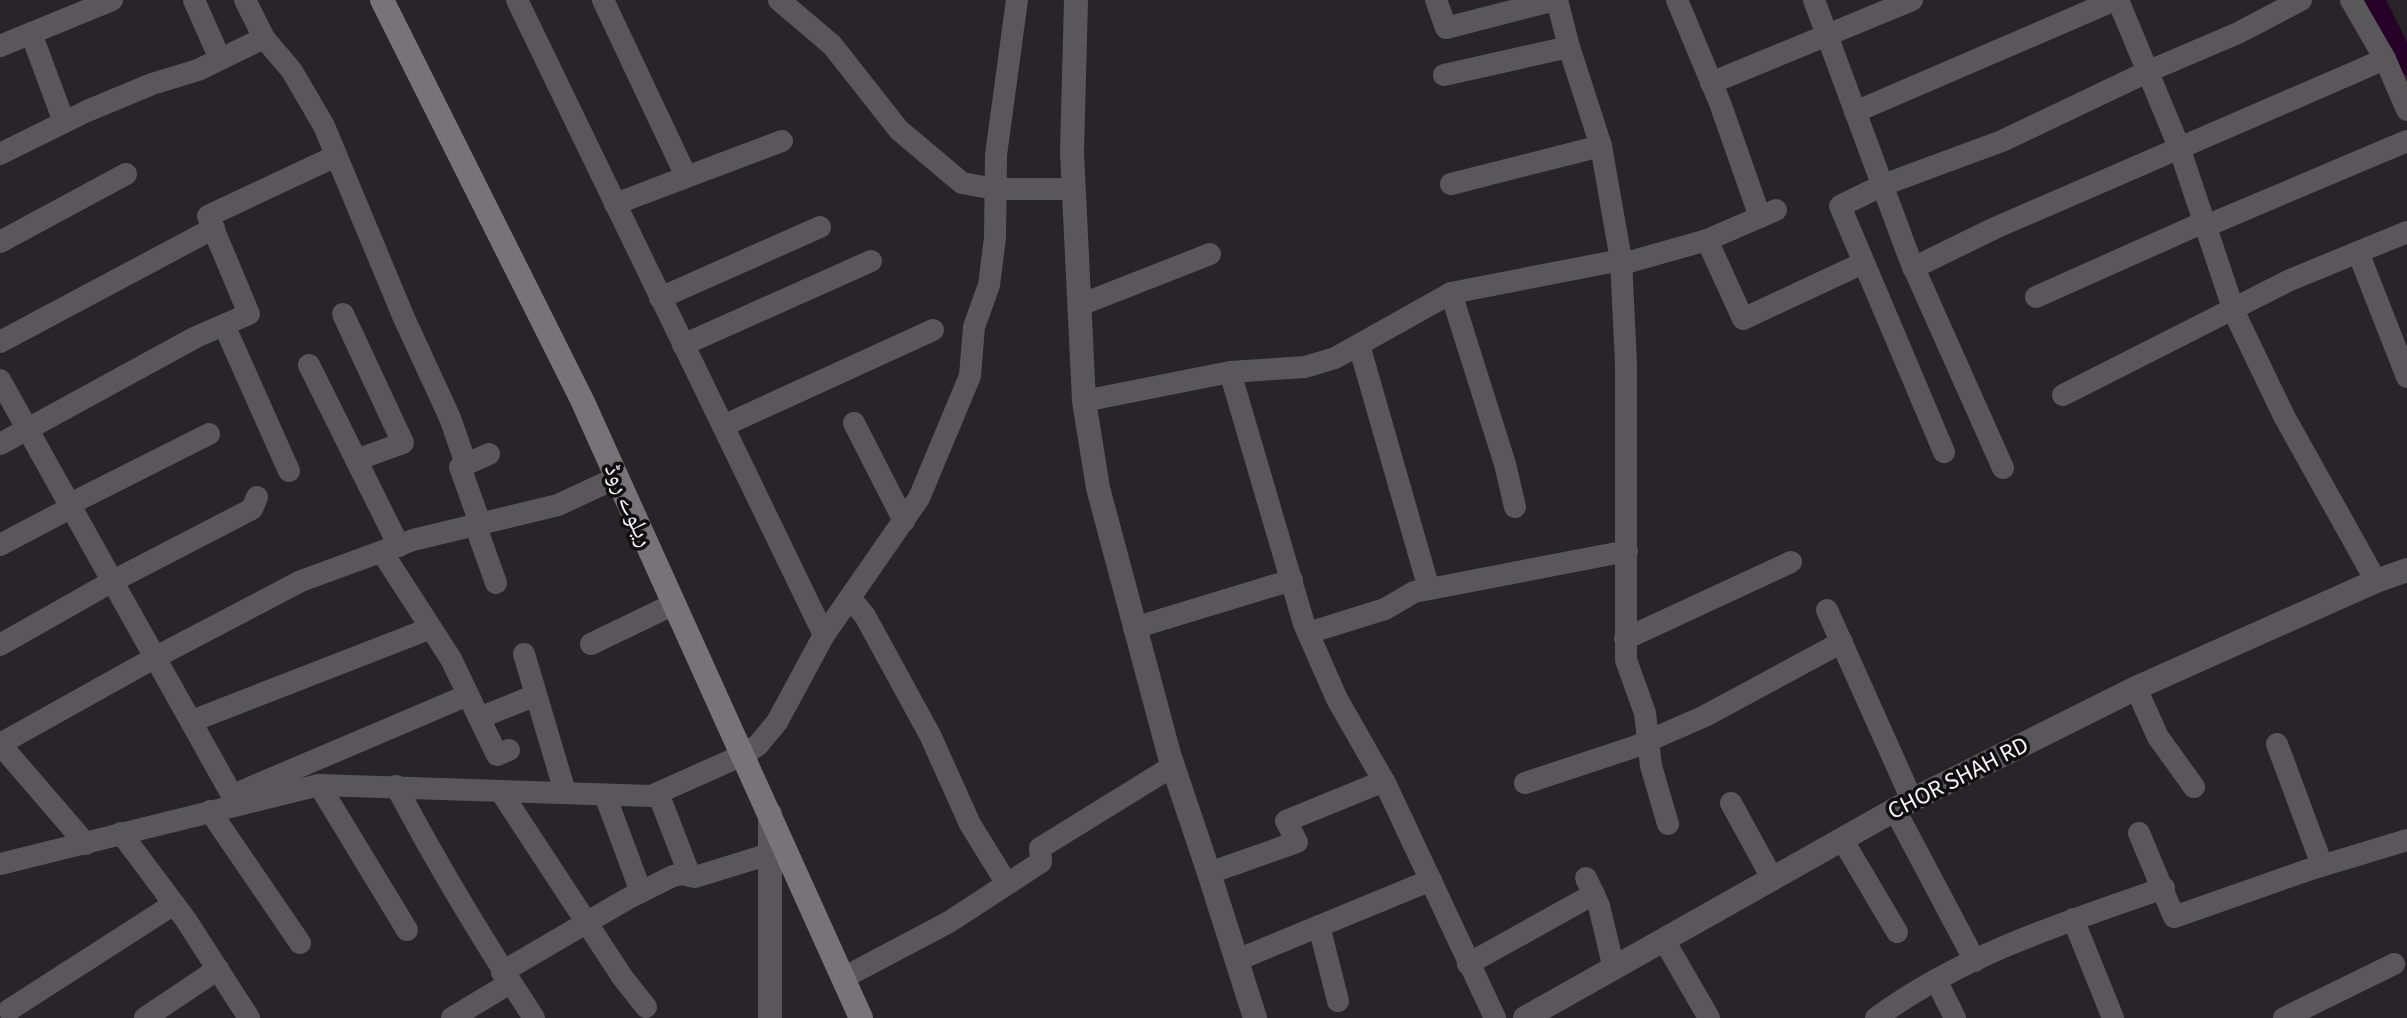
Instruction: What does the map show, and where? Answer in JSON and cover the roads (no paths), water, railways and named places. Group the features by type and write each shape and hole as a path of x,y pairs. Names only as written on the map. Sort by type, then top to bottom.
{"main road":[{"name":"ریلوے روڈ","path":"382,0 575,386 861,1018"}],"street":[{"path":"0,46 112,0"},
{"path":"194,0 220,59"},
{"path":"245,0 264,38 292,71 324,126 404,318 450,418 466,464"},
{"path":"517,0 824,635"},
{"path":"603,0 686,176"},
{"path":"780,0 832,45 899,130 962,183 995,189 1074,189"},
{"path":"235,799 319,785 651,796 743,755 758,745 777,722 824,635 919,498 970,376 974,327 989,285 995,238 996,155 1017,0"},
{"path":"1076,0 1072,152 1084,401 1098,488 1173,766 1255,1018"},
{"path":"1436,0 1446,28 1556,0 1601,146 1621,262 1626,364 1626,660 1645,713 1651,766 1668,824"},
{"path":"1084,401 1230,372 1305,367 1335,358 1451,293 1621,262 1707,240 1768,213 1677,0"},
{"path":"1814,0 1913,268 2003,468"},
{"path":"1711,83 1912,0"},
{"path":"1855,112 2116,0 2179,147 2233,308 2284,416 2376,581"},
{"path":"1944,452 1840,206 1883,185 2002,141 2149,71 2238,33 2301,0"},
{"path":"2351,0 2385,59 2407,110"},
{"path":"31,33 64,122"},
{"path":"0,154 64,122 152,84 198,70 264,38"},
{"path":"1444,75 1569,47"},
{"path":"1913,268 1995,228 2385,59"},
{"path":"615,204 782,141"},
{"path":"2036,297 2407,141"},
{"path":"1451,184 1601,146"},
{"path":"0,444 196,337 249,314 208,216 336,156"},
{"path":"0,240 126,174"},
{"path":"660,298 820,227"},
{"path":"0,342 214,228"},
{"path":"2063,395 2290,280 2407,232"},
{"path":"1707,240 1743,319 1863,263"},
{"path":"2358,252 2407,377"},
{"path":"1080,305 1210,254"},
{"path":"683,345 871,261"},
{"path":"1451,293 1505,464 1515,507"},
{"path":"343,314 403,443 356,460"},
{"path":"224,325 289,471"},
{"path":"723,426 933,330"},
{"path":"1359,345 1429,589"},
{"path":"309,365 356,460 390,549 431,628 451,659 497,755 509,750"},
{"path":"1230,372 1276,536 1308,633 1337,699 1384,781 1495,1018"},
{"path":"0,380 235,799"},
{"path":"854,423 904,521"},
{"path":"0,545 209,434"},
{"path":"489,454 460,467 496,583"},
{"path":"86,844 0,744 301,581 390,549 477,523 558,505 616,478"},
{"path":"0,645 113,581 252,509 257,497"},
{"path":"1308,633 1385,609 1414,592 1627,551"},
{"path":"1625,639 1791,562"},
{"name":"CHOR SHAH RD","path":"1538,1015 1904,805 2136,688 2407,570"},
{"path":"1134,628 1292,580"},
{"path":"851,599 865,616 930,735 970,824 1007,884"},
{"path":"591,644 674,604"},
{"path":"1827,610 1904,805 1975,961"},
{"path":"192,721 431,628"},
{"path":"1525,783 1650,740 1705,716 1842,642"},
{"path":"524,654 565,792"},
{"path":"2136,688 2158,737 2194,787"},
{"path":"0,864 210,811 468,695"},
{"path":"479,718 536,695"},
{"path":"2277,744 2322,865"},
{"path":"843,978 949,922 1041,862 1040,848 1173,766"},
{"path":"1209,873 1297,842 1286,821 1384,781"},
{"path":"319,785 407,930"},
{"path":"396,786 438,867 534,1018"},
{"path":"501,792 623,978 646,1007"},
{"path":"658,793 690,876"},
{"path":"605,795 641,892"},
{"path":"1731,803 1772,878"},
{"path":"210,811 300,943"},
{"path":"770,814 770,1018"},
{"path":"121,833 174,904 249,1018"},
{"path":"2139,833 2174,917 2322,865 2407,840"},
{"path":"1842,839 1897,932"},
{"path":"452,1018 588,922 641,892 673,876 718,871 770,854"},
{"path":"1237,960 1431,880"},
{"path":"1468,964 1590,886 1599,906 1614,969"},
{"path":"1876,1018 1936,980 1975,961 2073,919 2164,888"},
{"path":"7,1009 174,904"},
{"path":"2073,919 2113,1018"},
{"path":"1319,926 1338,1001"},
{"path":"1664,940 1709,1018"},
{"path":"2284,1018 2394,964"},
{"path":"145,1018 218,969"},
{"path":"1936,980 1955,1018"}],"waterway":[{"path":"2375,0 2407,65"}]}
